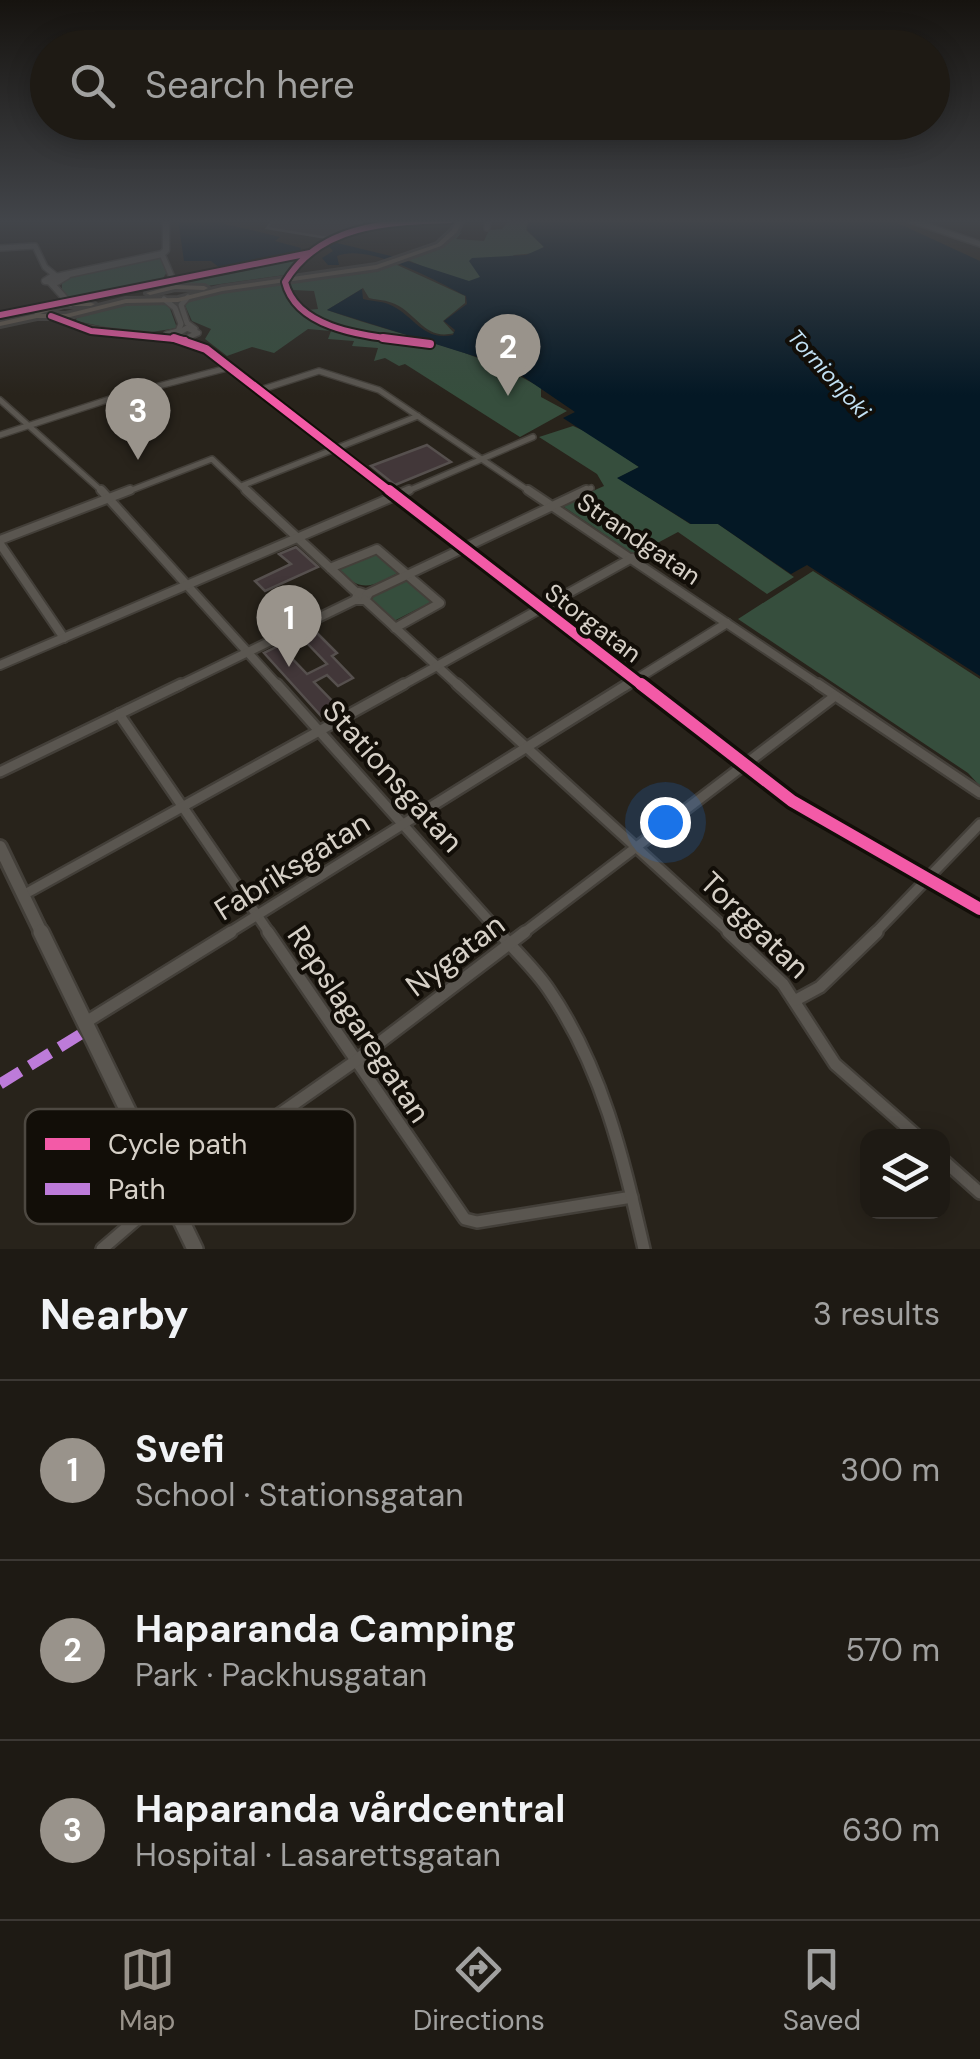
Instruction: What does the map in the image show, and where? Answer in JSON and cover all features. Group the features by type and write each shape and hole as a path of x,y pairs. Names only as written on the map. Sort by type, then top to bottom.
{"highway":[{"path":"0,322 55,307 163,299 283,278"},
{"path":"75,308 170,286 188,292"},
{"path":"163,299 159,294 170,286"}],"street":[{"path":"57,278 55,307 75,308"},
{"path":"168,278 170,286"},
{"path":"188,292 180,304 186,321 196,332 198,344"},
{"path":"163,299 175,308 181,324 179,334"},
{"name":"Storgatan","path":"55,307 86,332 153,336 196,332"},
{"name":"Storgatan","path":"75,308 74,322 116,335"},
{"name":"Storgatan","path":"179,334 231,367 792,801 980,909"},
{"path":"0,435 231,367"},
{"name":"Strandgatan","path":"260,390 325,371 368,384 484,457 980,793"},
{"name":"Stationsgatan","path":"0,400 110,498 547,986 586,1047 608,1098 644,1249"},
{"path":"241,486 418,416"},
{"path":"0,665 533,437"},
{"name":"Torggatan","path":"110,498 212,459 774,974 796,1000 812,1032 836,1064 909,1129"},
{"path":"0,772 591,488"},
{"path":"64,638 0,542 110,498"},
{"path":"330,568 372,549 440,602 395,628"},
{"path":"25,894 632,558"},
{"name":"Fabriksgatan","path":"86,1022 727,622"},
{"name":"Nygatan","path":"287,1109 835,696"},
{"name":"Repslagaregatan","path":"118,714 465,1220 478,1222 632,1197"},
{"path":"796,1000 820,987 930,880 980,824"},
{"path":"0,847 127,1109"},
{"path":"950,1166 980,1193"},
{"name":"Nygatan","path":"102,1249 132,1224"},
{"path":"182,1224 194,1249"}],"green space":[{"path":"68,278 163,278 160,283 69,300 62,291 62,283"},
{"path":"198,278 261,278 199,287 182,282"},
{"path":"426,278 465,296 465,303 443,321 454,333 429,330 403,308 369,298 363,288 327,310 490,363 541,388 541,397 567,411 520,437 405,364 399,366 385,358 374,361 378,348 328,339 331,331 308,329 274,353 252,347 227,356 205,339 211,329 192,321 184,303 205,293 283,282 288,301 336,330 429,345 349,330 307,310 318,309 314,291 293,290 289,281"},
{"path":"450,278 485,278 473,288"},
{"path":"145,299 169,306 177,328 139,334 76,321 77,316 97,308"},
{"path":"573,426 639,467 618,478 690,524 718,524 794,577 767,594 678,532 635,555 561,505 604,486 597,474 539,437"},
{"path":"375,551 400,572 362,585 338,571 340,566"},
{"path":"813,571 980,679 980,786 968,773 738,619"},
{"path":"407,578 433,601 394,621 372,600 373,596"}],"water":[{"name":"Tornionjoki","path":"431,278 980,278 980,676 807,565 791,574 718,524 691,524 617,478 639,467 563,418 575,412 509,367 327,310 362,289 363,299 397,308 433,335 453,335 455,330 444,321 467,304 466,296"}],"building":[{"path":"427,445 451,462 395,485 371,466"},
{"path":"296,547 318,567 265,591 255,581 291,564 279,554"},
{"path":"313,629 337,653 332,656 353,678 338,686 327,675 314,682 339,708 322,717 264,653","holes":["304,640 327,664 307,674 284,650"]}],"marked path":[{"path":"0,1084 89,1029"}],"cycle path":[{"path":"0,315 198,278"},
{"path":"287,278 289,300 306,314 359,333 430,344"},
{"path":"51,316 91,331 169,337 206,349 792,801 980,909"}],"place":[{"name":"Haparanda Camping","path":"508,396"},
{"name":"Haparanda vårdcentral","path":"138,460"},
{"name":"Svefi","path":"289,667"}]}
